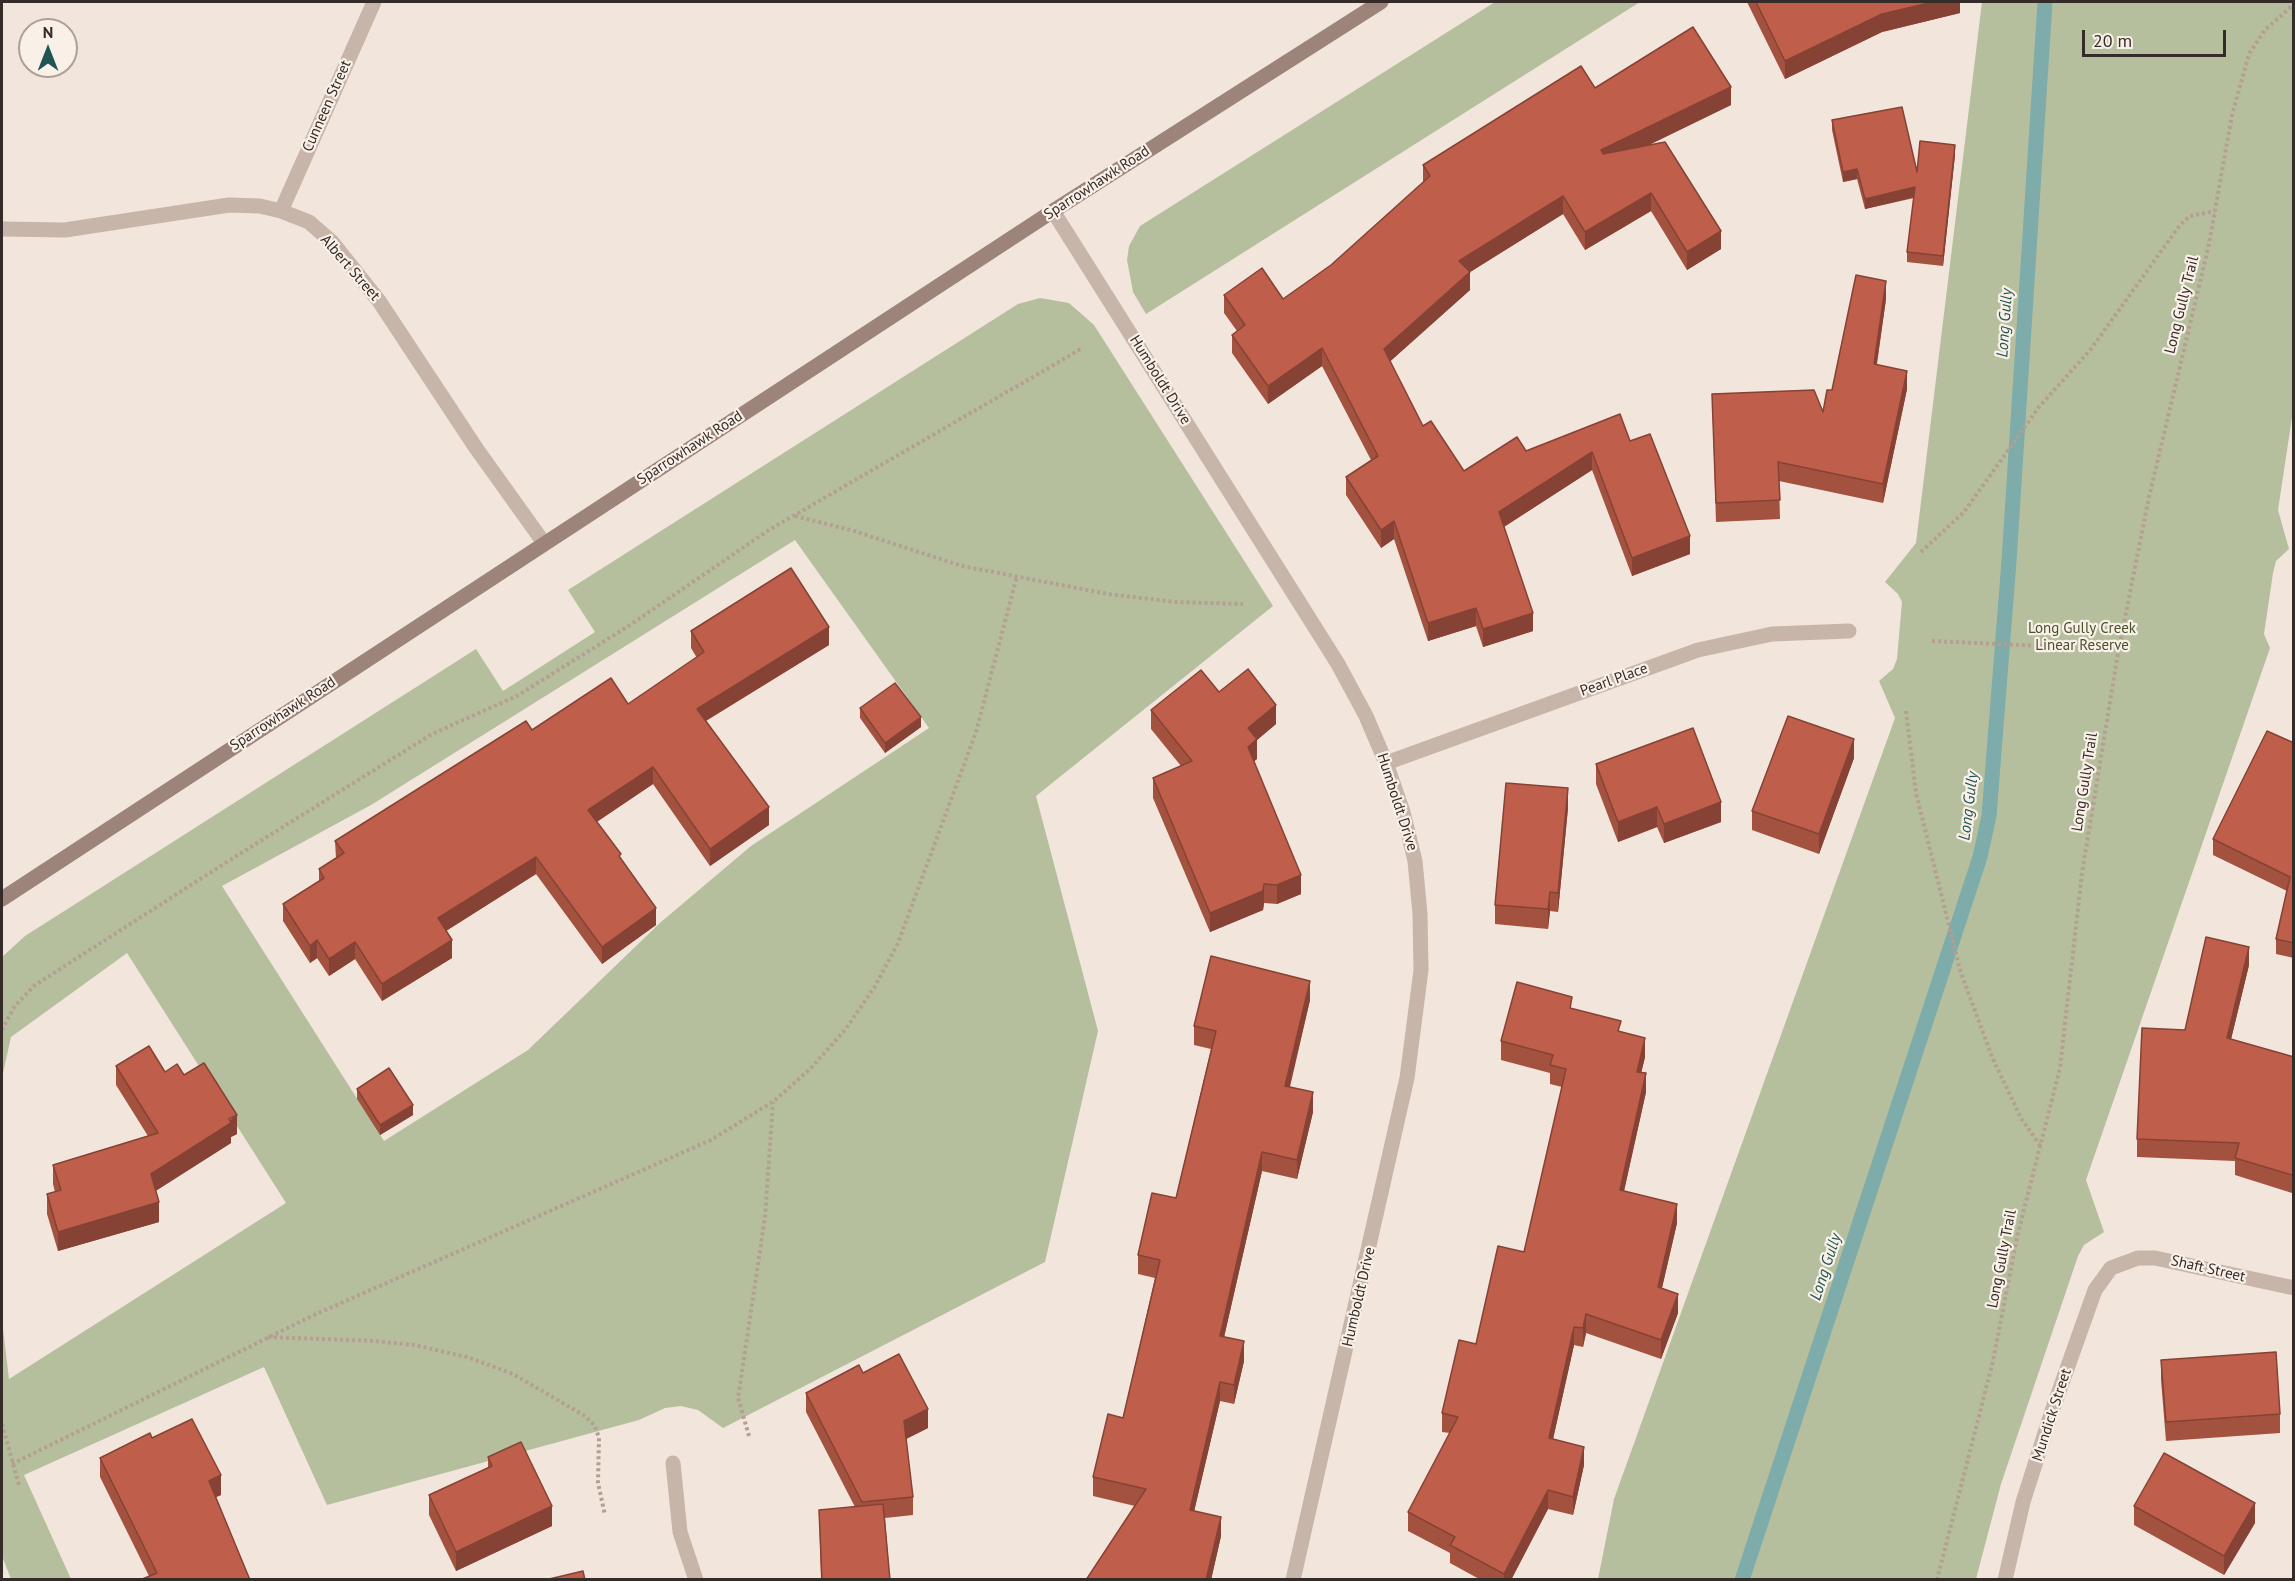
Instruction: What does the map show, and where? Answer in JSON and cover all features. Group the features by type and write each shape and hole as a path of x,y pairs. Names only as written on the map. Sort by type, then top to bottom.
{"main road":[{"name":"Sparrowhawk Road","path":"2,899 1053,211 1381,2"}],"street":[{"name":"Cunneen Street","path":"281,211 374,2"},
{"name":"Albert Street","path":"2,229 65,230 229,205 260,206 309,222 332,242 357,271 476,448 544,543"},
{"name":"Humboldt Drive","path":"1053,211 1338,664 1366,716 1386,763 1403,812 1415,861 1420,914 1421,969 1415,1026 1396,1136 1293,1580"},
{"name":"Pearl Place","path":"1386,763 1698,650 1772,634 1849,631"},
{"name":"Shaft Street","path":"2122,1262 2138,1258 2168,1259 2294,1288"},
{"name":"Mundick Street","path":"2005,1580 2023,1502 2044,1434 2095,1290 2101,1278 2122,1262"},
{"path":"673,1463 680,1532 696,1580"}],"path":[{"name":"Long Gully Trail","path":"1937,1580 1991,1371 2017,1237 2041,1148 2064,1041 2082,873 2118,653 2149,497 2215,211 2232,115 2249,54 2265,30 2294,4"},
{"path":"1921,552 1964,512 2039,407 2091,349 2180,225 2190,216 2215,211"},
{"path":"2,1030 14,1007 35,985 432,734 517,696 630,625 736,551 794,515 1080,349"},
{"path":"794,515 854,531 962,566 1108,594 1176,602 1243,604"},
{"path":"12,1464 267,1337 711,1140 774,1101 811,1068 845,1030 874,988 898,943 976,732 1017,576"},
{"path":"1932,641 2064,647"},
{"path":"1906,711 1916,793 1960,969 1992,1056 2021,1118 2041,1148"},
{"path":"749,1436 738,1398 765,1217 774,1101"},
{"path":"267,1337 374,1341 414,1345 467,1357 513,1374 585,1416 595,1426 599,1438 598,1483 605,1515"},
{"path":"2,1424 20,1485"}],"green space":[{"path":"1495,2 1640,2 1146,314 1133,292 1127,260 1129,246 1140,226"},
{"name":"Long Gully Creek Linear Reserve","path":"1982,2 2293,2 2294,404 2278,510 2289,549 2276,561 2273,573 2264,634 2270,648 2086,1180 2104,1232 2084,1245 2078,1256 2001,1484 1976,1579 1598,1579 1614,1499 1895,718 1879,681 1893,669 1897,659 1902,602 1898,594 1885,582 1916,543"},
{"path":"1040,298 1069,303 1094,325 1273,606 1036,796 1098,1031 1045,1262 723,1428 698,1410 681,1406 665,1408 639,1420 327,1505 264,1367 24,1475 71,1579 11,1579 2,1556 2,1320 9,1379 286,1203 127,953 11,1037 2,1078 2,957 25,936 476,649 503,691 595,632 568,590 1018,304","holes":["795,540 929,728 751,846 661,922 528,1050 384,1141 222,886 371,805"]}],"building":[{"path":"1756,2 1933,2 1882,14 1785,61"},
{"path":"1693,27 1731,87 1601,150 1603,154 1665,142 1721,231 1687,252 1651,193 1585,232 1563,196 1459,261 1470,272 1384,349 1423,426 1431,421 1464,471 1517,437 1526,451 1620,414 1630,441 1650,434 1690,536 1632,558 1592,452 1499,512 1533,613 1483,629 1476,608 1428,623 1394,521 1381,530 1346,477 1378,456 1322,348 1268,386 1232,335 1245,325 1224,295 1262,268 1283,299 1331,265 1430,176 1423,165 1581,66 1595,88"},
{"path":"1902,107 1917,172 1920,141 1955,145 1943,256 1907,252 1915,187 1865,199 1857,169 1843,172 1832,120"},
{"path":"1856,275 1886,281 1874,364 1907,371 1883,484 1778,462 1780,500 1716,503 1712,394 1814,390 1823,412 1827,390 1832,390"},
{"path":"791,568 829,627 697,709 769,807 710,849 653,767 588,810 621,854 619,856 656,908 602,947 536,857 438,918 452,940 382,984 355,942 329,959 317,940 310,946 283,904 324,878 319,869 344,853 335,841 526,721 532,730 611,678 628,704 704,652 691,631"},
{"path":"1248,669 1276,705 1248,728 1257,739 1248,747 1301,875 1277,885 1264,884 1263,891 1210,913 1153,778 1192,761 1151,710 1201,670 1219,692"},
{"path":"895,683 921,717 885,743 860,708"},
{"path":"1788,716 1854,739 1819,834 1752,811"},
{"path":"1693,728 1721,802 1664,824 1657,807 1618,822 1596,764"},
{"path":"2267,731 2294,743 2294,943 2276,939 2290,877 2213,839"},
{"path":"1506,783 1568,788 1558,893 1550,892 1548,909 1495,905"},
{"path":"2206,937 2249,947 2227,1038 2294,1057 2294,1172 2292,1175 2235,1158 2239,1143 2137,1139 2142,1028 2185,1030"},
{"path":"1211,956 1310,981 1285,1086 1313,1092 1297,1160 1262,1152 1220,1336 1244,1341 1234,1385 1220,1382 1190,1510 1221,1517 1206,1580 1086,1580 1146,1489 1093,1477 1108,1414 1123,1418 1160,1260 1138,1255 1152,1193 1176,1198 1216,1031 1194,1026"},
{"path":"1517,982 1572,997 1570,1008 1621,1021 1618,1031 1645,1038 1637,1072 1646,1073 1620,1190 1677,1204 1658,1287 1678,1294 1661,1340 1586,1314 1583,1328 1574,1327 1549,1438 1584,1447 1573,1497 1548,1490 1504,1574 1450,1545 1455,1537 1408,1512 1458,1417 1442,1413 1459,1340 1476,1344 1498,1246 1524,1252 1566,1069 1550,1065 1553,1055 1501,1041"},
{"path":"149,1046 165,1072 177,1064 184,1075 204,1063 237,1115 229,1119 231,1123 151,1174 159,1202 58,1232 47,1194 61,1190 53,1165 158,1133 116,1066"},
{"path":"389,1068 413,1105 380,1125 357,1089"},
{"path":"2276,1352 2280,1414 2166,1422 2161,1360"},
{"path":"899,1354 928,1409 904,1421 913,1497 862,1502 806,1393 859,1365 863,1373"},
{"path":"192,1419 221,1475 209,1481 250,1580 140,1580 157,1573 100,1458 150,1433 152,1438"},
{"path":"521,1442 552,1506 456,1552 429,1495 492,1466 488,1457"},
{"path":"2164,1453 2255,1503 2224,1556 2134,1506"},
{"path":"883,1504 890,1580 822,1580 819,1510"},
{"path":"583,1571 585,1580 545,1580"}],"waterway":[{"name":"Long Gully","path":"1742,1580 1980,857 1989,816 2009,561 2045,2"}]}
